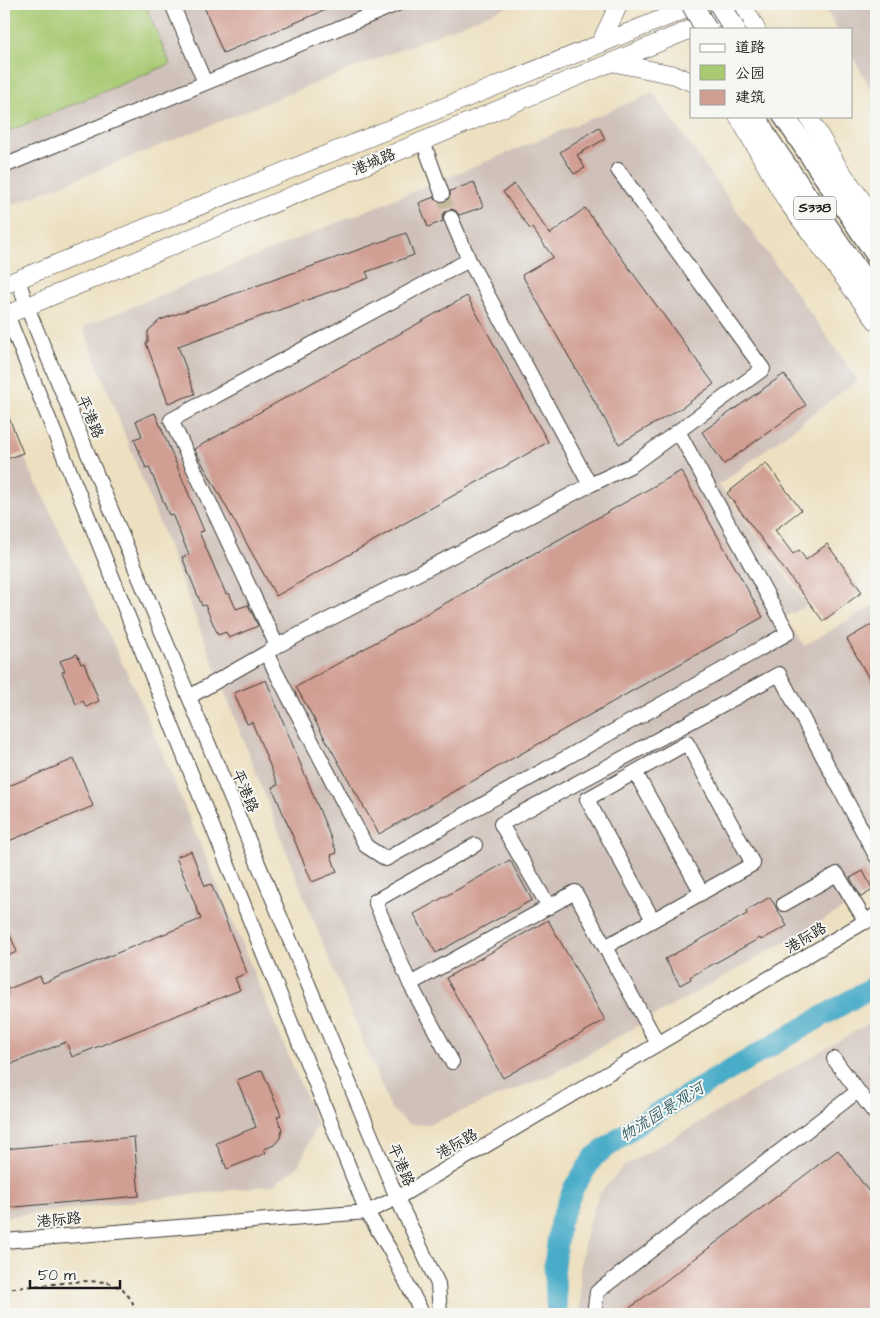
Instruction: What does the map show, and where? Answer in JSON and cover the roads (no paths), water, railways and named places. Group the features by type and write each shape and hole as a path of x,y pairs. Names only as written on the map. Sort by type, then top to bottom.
{"highway":[{"path":"720,4 733,28"},
{"path":"685,6 694,28"},
{"name":"S338","path":"756,118 769,141 876,298"},
{"name":"S338","path":"785,118 876,254"}],"main road":[{"path":"600,44 619,4"},
{"path":"743,5 755,28"},
{"name":"港城路","path":"701,28 743,5"},
{"path":"11,282 600,44 685,6"},
{"name":"港城路","path":"5,313 27,307 610,62 690,33"},
{"path":"610,62 675,75 690,82"},
{"path":"739,118 786,200 876,321"},
{"path":"809,118 838,168 876,220"}],"street":[{"path":"172,4 205,83"},
{"path":"4,166 397,4"},
{"path":"423,141 442,194"},
{"path":"189,697 272,649 632,465 762,369 618,170"},
{"path":"451,218 469,260 590,485"},
{"path":"469,260 171,420 272,649 366,846 386,859 788,633 678,431"},
{"name":"平港路","path":"11,282 27,307 397,1198 438,1284 440,1314"},
{"path":"5,313 367,1212 394,1258 420,1309 420,1314"},
{"path":"549,907 501,824 779,674 876,856"},
{"path":"605,947 753,864 686,743 586,799 653,920"},
{"path":"635,772 702,893"},
{"path":"452,1062 410,984 375,901 475,845"},
{"path":"784,904 837,874 871,918"},
{"path":"410,984 575,892 658,1044"},
{"name":"港际路","path":"4,1241 367,1212 397,1198 871,918"},
{"path":"834,1059 876,1115"},
{"path":"594,1314 597,1292 858,1091"}],"waterway":[{"name":"物流园景观河","path":"557,1314 554,1265 560,1222 574,1187 594,1157 641,1122 876,985"}],"tunnel":[{"path":"442,194 451,218"}]}
